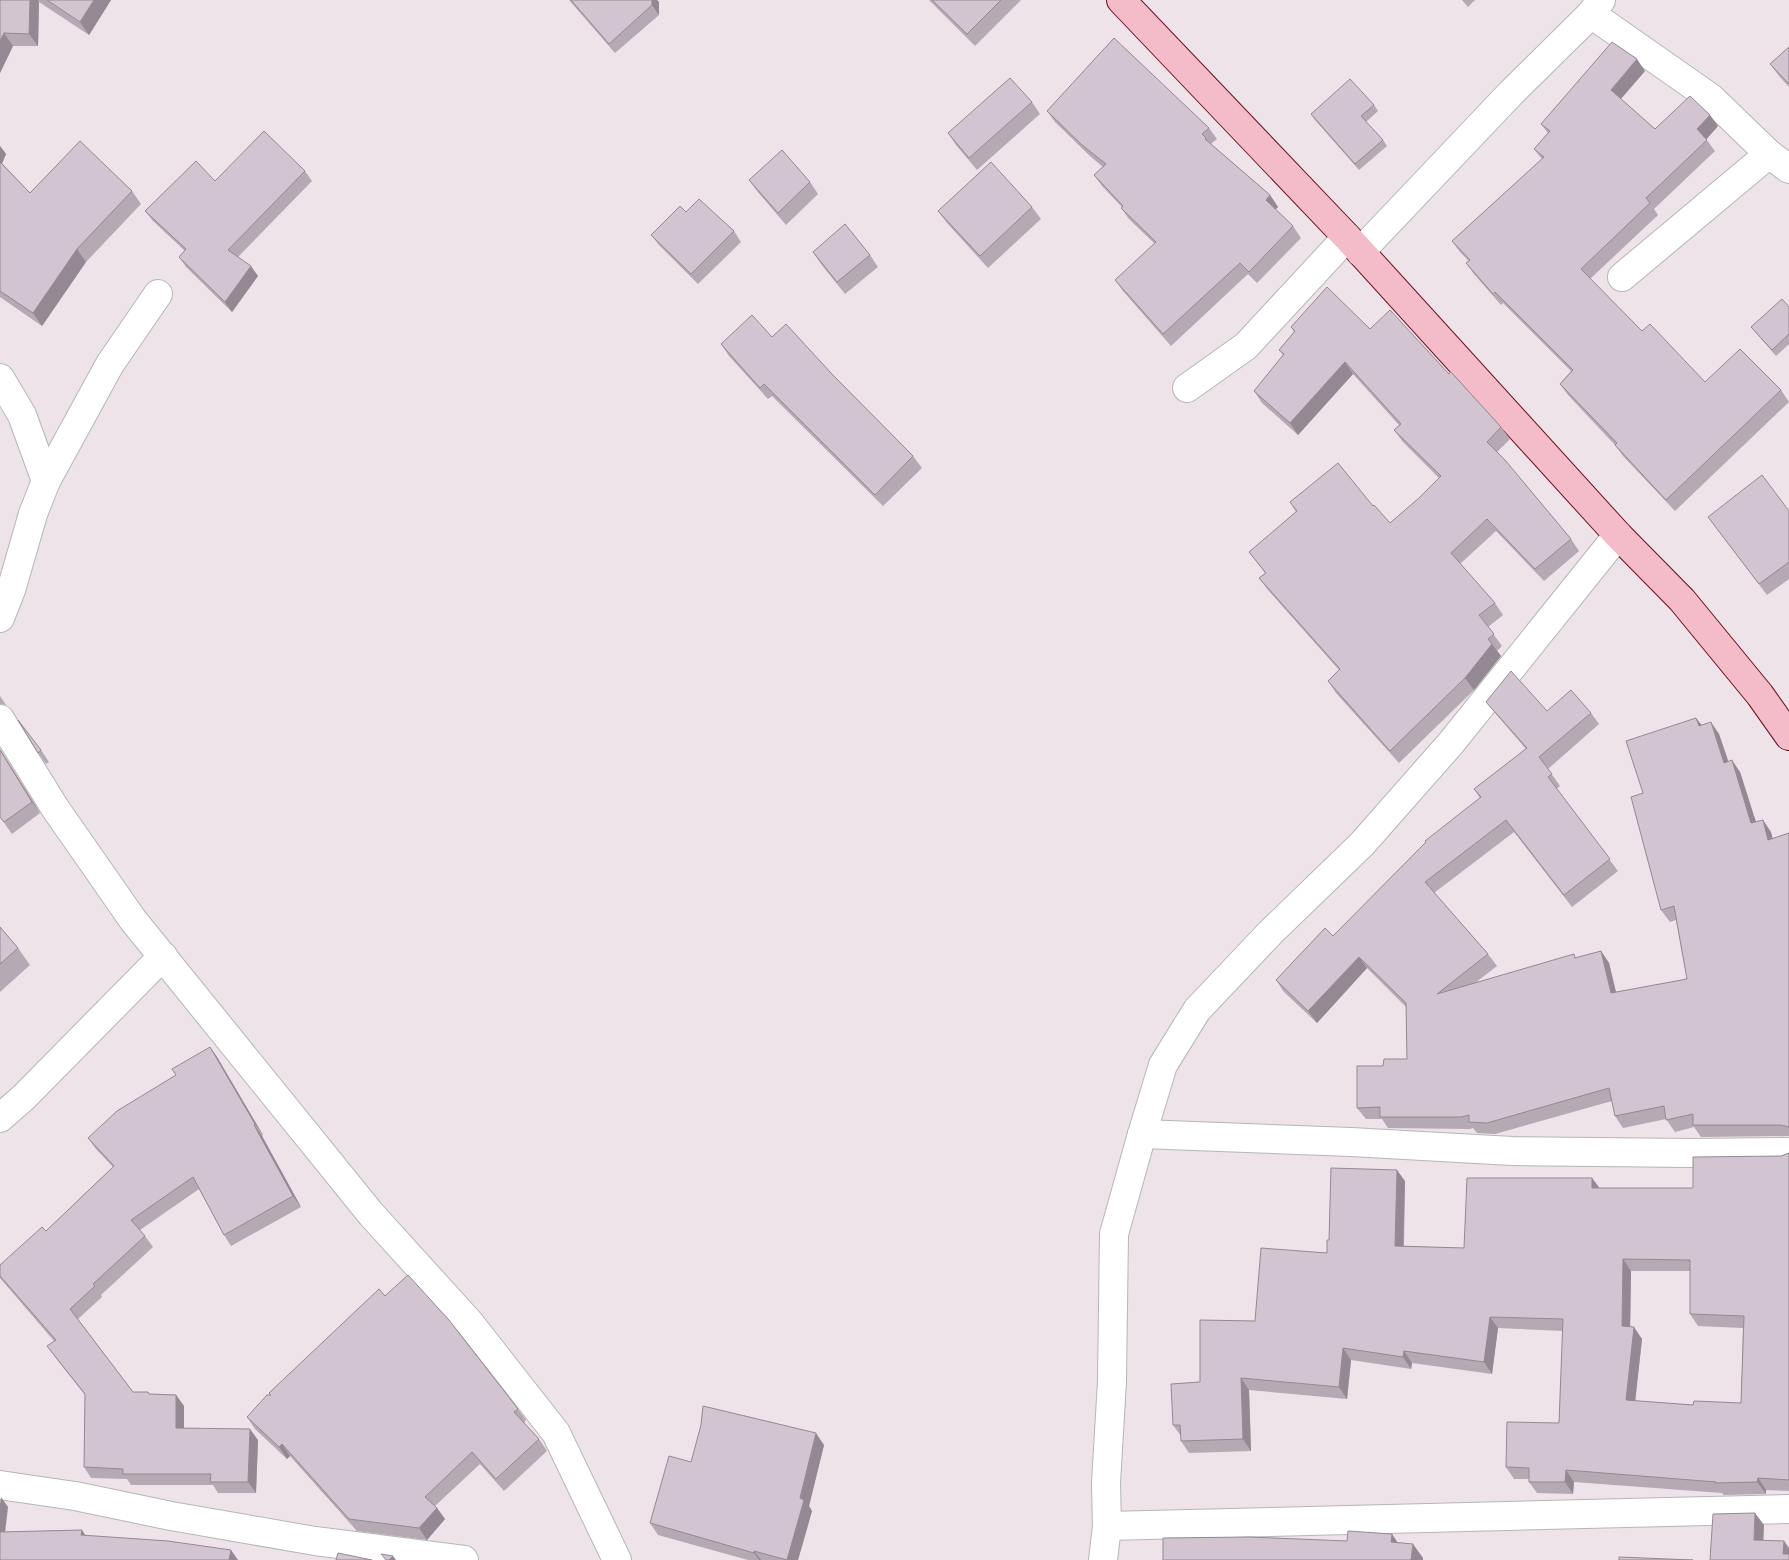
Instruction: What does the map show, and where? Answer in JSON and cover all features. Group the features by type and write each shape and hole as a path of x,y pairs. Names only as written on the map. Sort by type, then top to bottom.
{"main road":[{"path":"1121,0 1353,244 1618,535 1682,600 1760,696 1789,736"}],"street":[{"path":"1187,388 1246,346 1510,94 1596,7 1711,98 1779,162 1622,278"},
{"path":"0,618 11,590 33,514 46,481 110,364 158,294"},
{"path":"0,378 22,414 46,481"},
{"path":"1103,1560 1107,1526 1106,1483 1112,1381 1114,1234 1163,1065 1197,1010 1270,932 1368,837 1451,743 1618,535"},
{"path":"0,719 55,808 134,920 371,1214 469,1322 556,1433 617,1560"},
{"path":"0,1118 24,1097 163,956"},
{"path":"1142,1134 1351,1142 1512,1151 1789,1152"},
{"path":"0,1485 75,1496 170,1516 288,1536 430,1558 464,1560"},
{"path":"1107,1526 1789,1509"}],"building":[{"path":"0,0 30,0 29,34 4,33 0,41"},
{"path":"47,0 94,0 80,22"},
{"path":"571,0 652,0 652,5 609,44"},
{"path":"932,0 1001,0 967,34"},
{"path":"1114,38 1209,128 1202,134 1205,139 1270,195 1266,200 1293,226 1249,272 1240,263 1163,334 1115,280 1156,242 1121,208 1123,206 1094,175 1106,164 1082,145 1047,111"},
{"path":"1612,42 1637,59 1611,90 1655,129 1690,96 1710,115 1697,129 1707,140 1646,198 1650,203 1581,269 1642,331 1650,324 1705,382 1740,349 1781,390 1666,500 1615,445 1617,443 1560,384 1573,370 1495,292 1493,294 1466,263 1470,260 1452,241 1544,157 1534,149 1550,131 1541,124"},
{"path":"1789,47 1789,84 1770,64"},
{"path":"1010,78 1032,102 969,158 948,133"},
{"path":"1350,79 1374,105 1361,116 1383,140 1355,164 1311,114"},
{"path":"264,131 305,171 228,250 251,266 225,302 179,257 186,249 145,211 196,161 215,181"},
{"path":"80,141 132,191 77,249 33,313 0,291 0,162 30,193"},
{"path":"782,150 810,182 778,213 749,180"},
{"path":"991,162 1032,207 980,256 938,211"},
{"path":"699,199 734,231 691,274 651,235 680,206 686,212"},
{"path":"845,224 870,255 837,282 813,252"},
{"path":"1327,287 1370,329 1390,310 1449,374 1451,372 1501,427 1487,442 1505,460 1571,539 1535,569 1487,519 1451,553 1495,603 1479,615 1494,634 1488,639 1492,644 1465,678 1390,751 1328,681 1340,669 1259,578 1266,573 1249,552 1297,511 1290,502 1338,463 1373,506 1390,523 1441,476 1394,430 1401,424 1345,362 1290,423 1254,391 1284,354 1279,350 1295,331 1291,327"},
{"path":"1782,299 1789,307 1789,334 1772,350 1751,327"},
{"path":"752,315 772,337 786,324 831,373 913,456 875,495 764,384 760,388 721,344"},
{"path":"1762,475 1789,511 1789,562 1759,584 1708,517"},
{"path":"1511,671 1547,711 1571,690 1591,713 1539,757 1552,774 1548,777 1610,859 1564,895 1506,820 1425,882 1488,954 1437,994 1574,954 1575,958 1601,951 1611,993 1687,979 1674,906 1661,910 1631,797 1643,793 1626,741 1696,718 1699,726 1711,722 1724,763 1732,760 1751,823 1763,820 1768,840 1789,833 1789,1127 1781,1125 1693,1125 1693,1114 1666,1120 1664,1106 1615,1116 1609,1088 1487,1123 1469,1122 1469,1115 1461,1117 1380,1117 1380,1107 1357,1108 1357,1066 1383,1066 1384,1059 1407,1059 1406,1003 1359,957 1308,1011 1276,980 1325,928 1333,936 1425,841 1481,797 1474,789 1527,748 1486,702"},
{"path":"18,720 41,750 38,753"},
{"path":"0,750 32,802 4,822 0,817"},
{"path":"0,927 18,948 0,964"},
{"path":"210,1047 255,1124 293,1196 224,1235 193,1177 131,1220 145,1236 93,1284 95,1286 70,1309 133,1392 176,1395 176,1428 250,1429 248,1482 210,1482 211,1474 123,1474 123,1469 84,1467 85,1394 47,1346 56,1340 0,1276 0,1265 42,1227 46,1231 114,1166 88,1138 117,1111 176,1075 172,1069"},
{"path":"1789,1153 1789,1480 1758,1478 1757,1482 1715,1483 1566,1470 1565,1482 1529,1482 1529,1468 1506,1467 1507,1422 1559,1423 1563,1319 1490,1317 1484,1362 1404,1351 1403,1357 1343,1348 1339,1387 1241,1378 1243,1439 1181,1441 1180,1425 1173,1425 1171,1384 1200,1382 1200,1320 1255,1321 1261,1248 1327,1253 1331,1168 1397,1170 1395,1246 1464,1248 1467,1178 1592,1178 1592,1188 1693,1188 1693,1157 1781,1156","holes":["1623,1259 1690,1260 1690,1314 1744,1316 1741,1403 1694,1401 1693,1405 1626,1400 1634,1327 1622,1326"]},
{"path":"408,1275 449,1320 518,1409 514,1412 539,1439 496,1479 472,1452 425,1497 437,1508 419,1528 349,1519 282,1444 279,1447 247,1417 267,1395 271,1395 269,1393 379,1289 385,1296"},
{"path":"703,1406 816,1433 800,1498 804,1500 787,1560 754,1551 754,1553 650,1523 669,1456 691,1462 701,1425"},
{"path":"1755,1513 1754,1540 1784,1541 1783,1554 1789,1554 1789,1560 1710,1560 1713,1514"},
{"path":"82,1530 81,1535 168,1541 231,1550 229,1560 0,1560 0,1532"},
{"path":"1348,1531 1392,1534 1391,1542 1413,1544 1411,1560 1163,1560 1163,1538 1249,1537 1347,1541"},
{"path":"338,1553 372,1560 336,1560"},
{"path":"381,1554 393,1556 386,1560"},
{"path":"1619,1557 1693,1560 1619,1560"}]}
